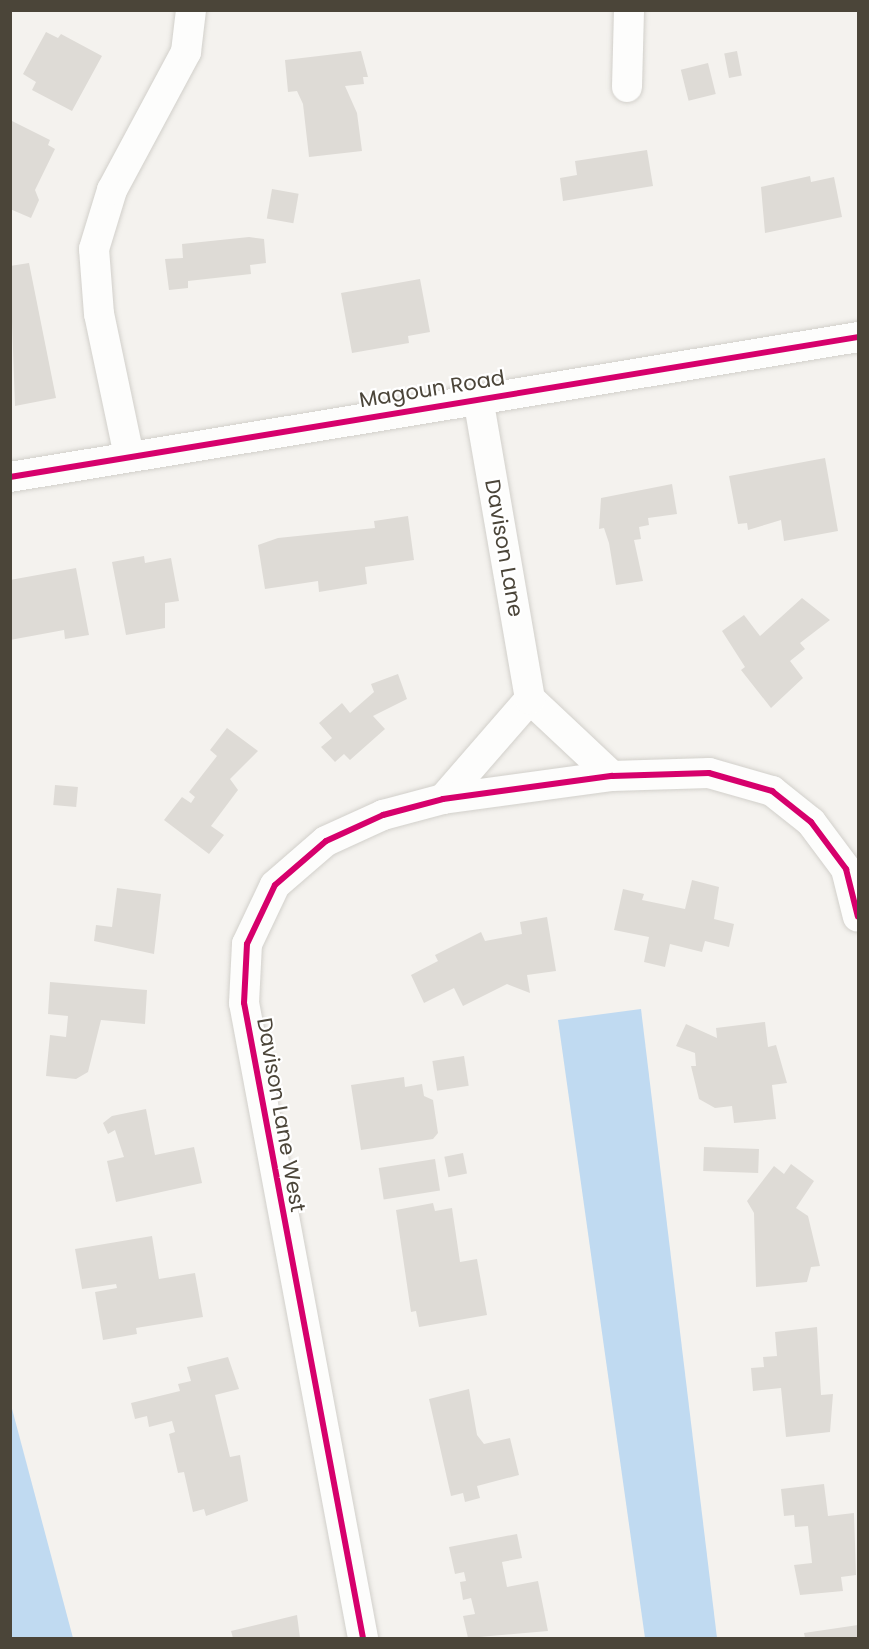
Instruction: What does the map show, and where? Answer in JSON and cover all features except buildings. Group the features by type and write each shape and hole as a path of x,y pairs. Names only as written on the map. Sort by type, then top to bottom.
{"street":[{"path":"129,456 99,314 94,249 112,190 186,52 191,10"},
{"path":"627,87 629,10"},
{"name":"Magoun Road","path":"10,477 858,337"},
{"name":"Davison Lane","path":"478,398 530,699"},
{"path":"443,799 530,699 612,776"},
{"name":"Davison Lane West","path":"363,1638 244,1003 247,944 275,885 326,842 383,815 443,799 612,776 709,773 772,790 811,822 846,869 858,917"}],"water":[{"path":"641,1009 717,1638 645,1638 558,1020"},
{"path":"11,1405 73,1638 11,1638"}],"cycle path":[{"path":"10,477 858,337"},
{"path":"363,1638 244,1003 247,944 275,885 326,841 383,815 443,799 612,776 709,773 772,791 811,822 846,869 858,917"}]}
